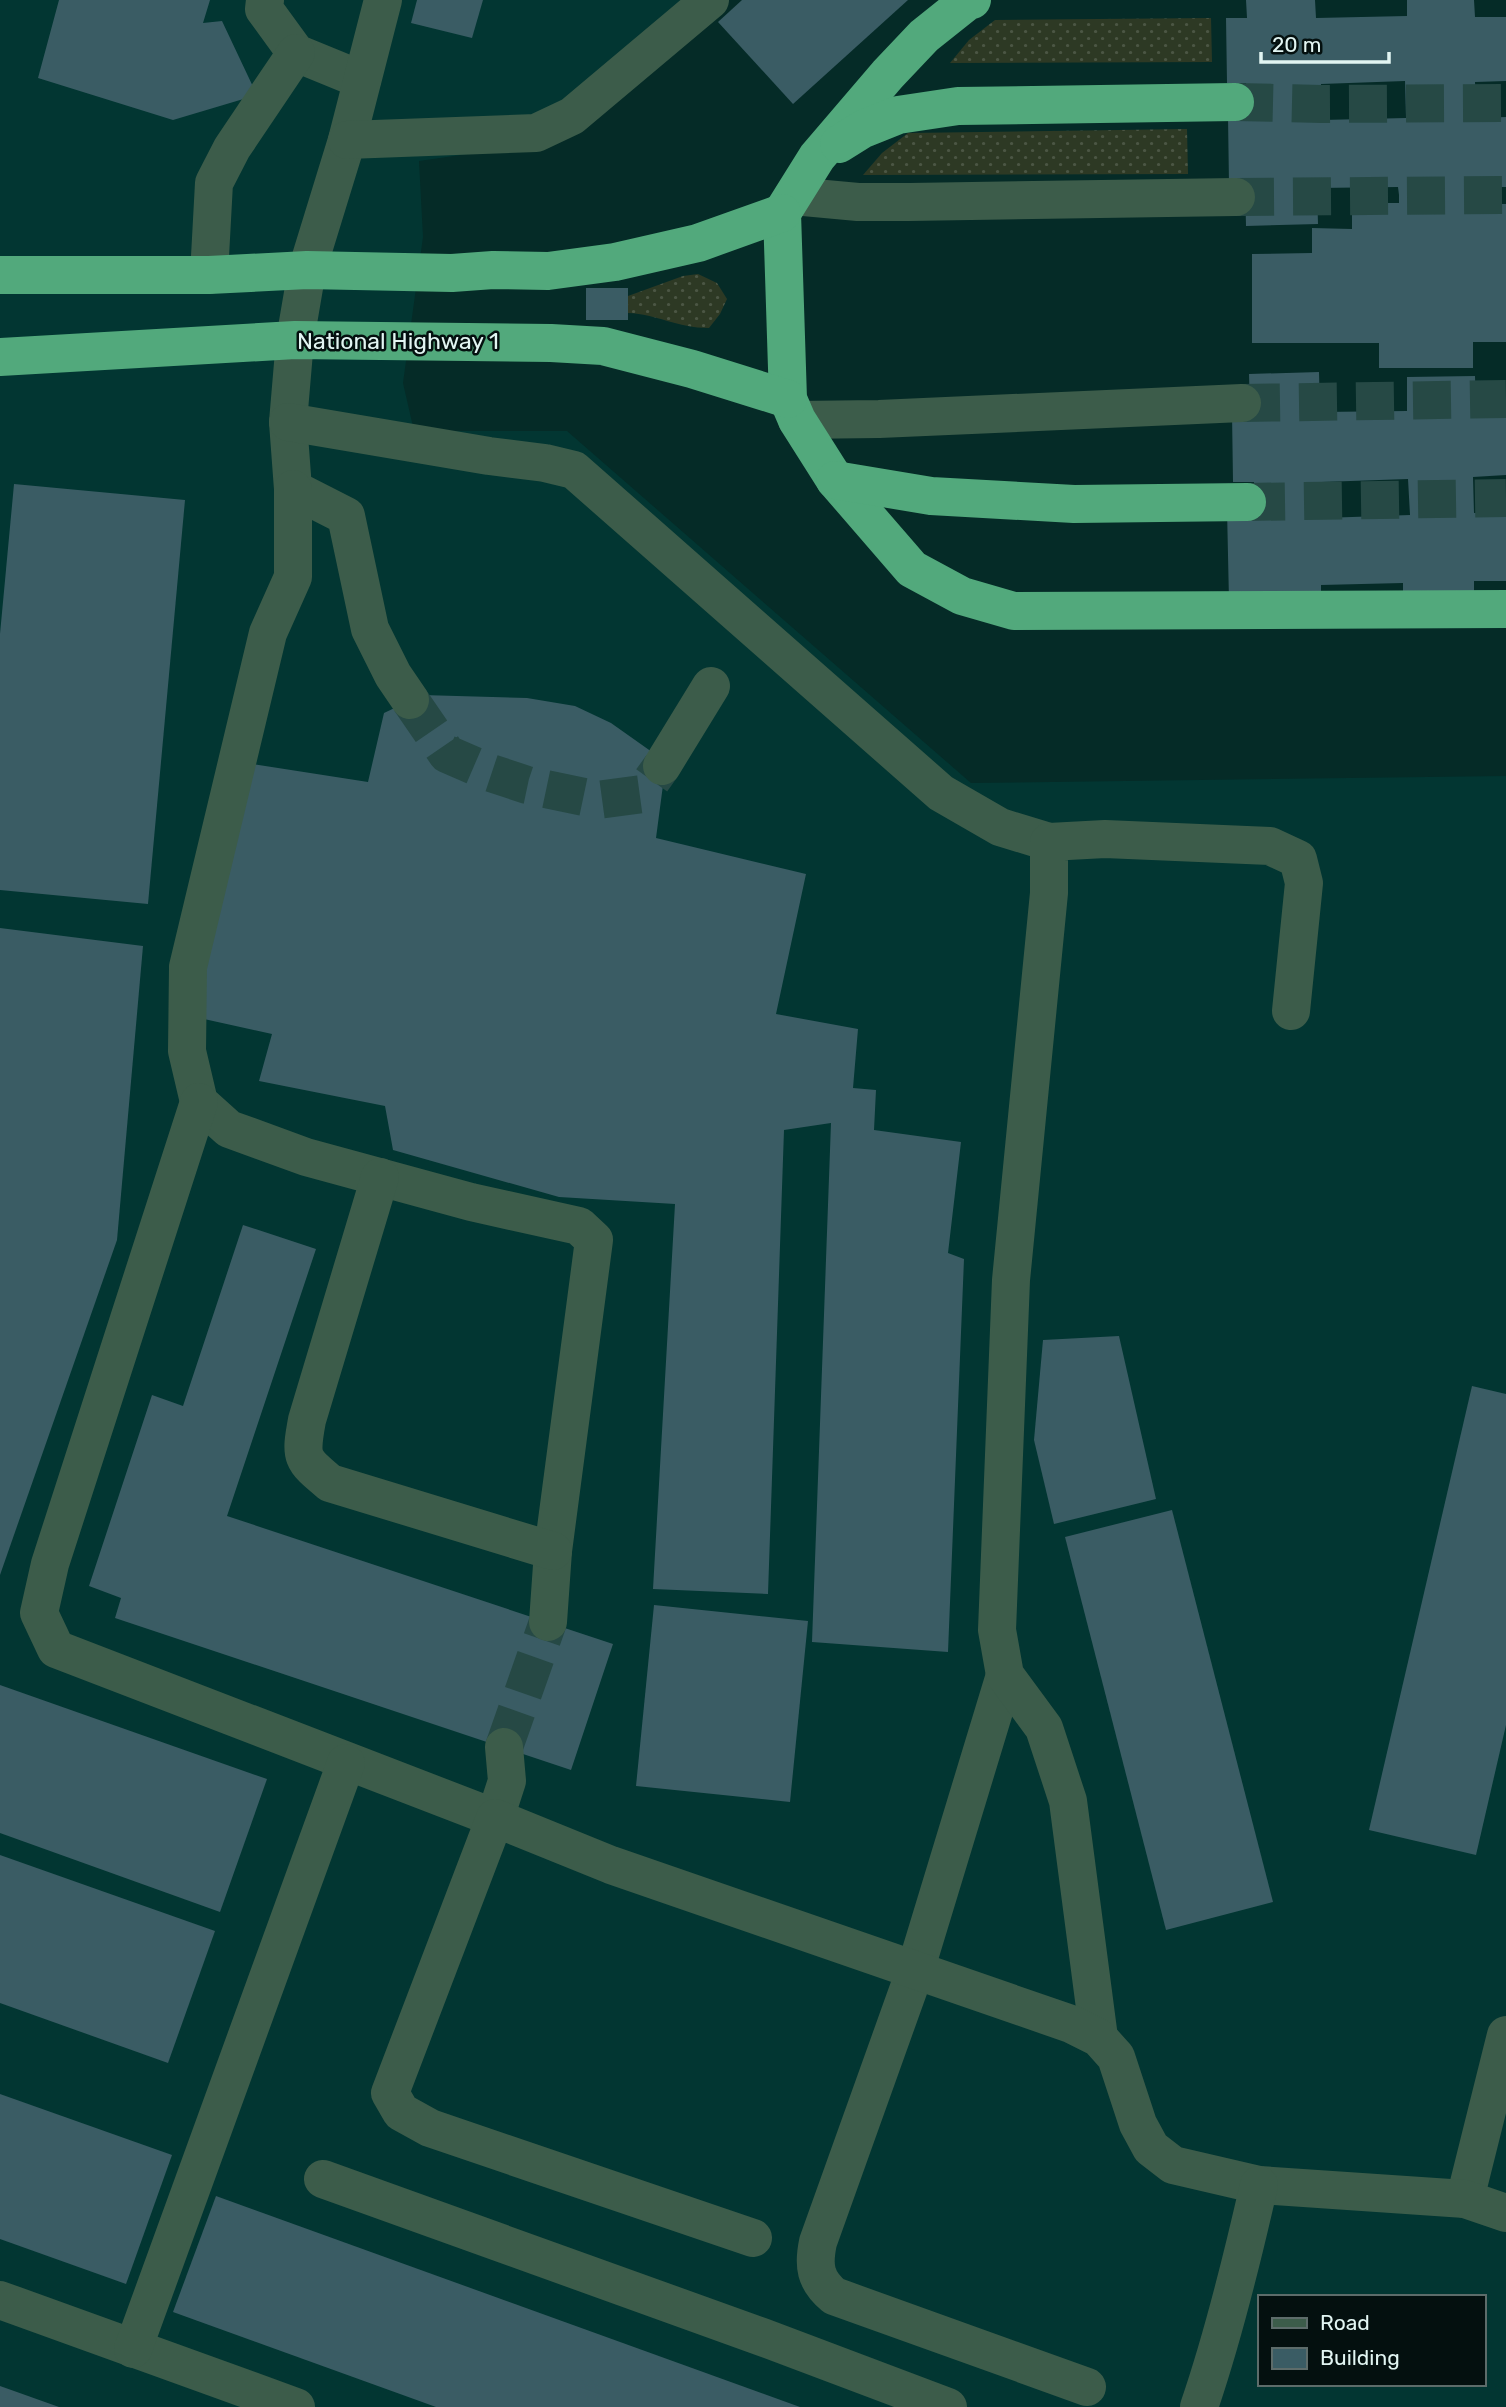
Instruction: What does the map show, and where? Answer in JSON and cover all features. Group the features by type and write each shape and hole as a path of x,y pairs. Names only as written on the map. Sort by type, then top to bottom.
{"highway":[{"path":"970,0 924,36 888,74 817,157 788,205 792,410 835,480 912,569 962,596 1014,611 1506,608"},
{"path":"817,157 863,129 898,114 958,106 1235,102"},
{"path":"0,275 209,275 307,270 452,273 493,270 548,271 615,262 698,243 788,205"},
{"name":"National Highway 1","path":"0,357 295,340 603,346 692,369 792,410"},
{"path":"835,480 932,496 1074,504 1247,502"}],"lane":[{"path":"265,0 264,9 296,53 362,80"},
{"path":"383,0 347,139 307,270 295,340 289,422 293,488 293,577 268,633 188,967 187,1051 199,1102 50,1564 39,1613 56,1650 611,1865 1071,2024 1099,2038 1116,2057 1138,2124 1151,2148 1173,2165 1259,2185 1465,2199 1506,2213"},
{"path":"347,139 536,133 572,116 707,1"},
{"path":"209,275 214,184 232,148 296,53"},
{"path":"788,205 1236,197"},
{"path":"792,410 893,419 1241,403"},
{"path":"289,422 574,470 941,793 1000,827 1049,842 1104,839 1270,846 1298,859 1304,883 1291,1011"},
{"path":"293,488 346,516 370,629 393,675 410,700"},
{"path":"662,766 710,686"},
{"path":"1049,842 1049,893 1011,1280 997,1630 1005,1675 1044,1728 1068,1801 1099,2038"},
{"path":"199,1102 229,1129 306,1157 471,1202 579,1226 594,1240 554,1551 548,1622"},
{"path":"380,1177 307,1420 302,1445 307,1464 330,1483 554,1551"},
{"path":"1005,1675 915,1971 818,2242 814,2262 823,2287 834,2296 1087,2387"},
{"path":"504,1747 507,1781 495,1818 390,2093 401,2112 430,2128 753,2238"},
{"path":"134,2349 346,1763"},
{"path":"1465,2199 1506,2035"},
{"path":"323,2179 749,2332 948,2407"},
{"path":"1199,2407 1217,2355 1242,2263 1259,2185"},
{"path":"0,2300 296,2407"}],"shaded area":[{"path":"0,0 721,0 524,146 419,161 423,237 403,383 414,431 567,431 971,783 1506,776 1506,2407 0,2407"}],"green space":[{"path":"1211,18 1212,62 950,63 969,40 995,20"},
{"path":"1187,129 1188,174 863,175 882,153 908,133"},
{"path":"698,274 717,283 727,299 709,328 628,313 628,296 683,276"}],"building":[{"path":"59,0 210,0 203,23 222,21 257,95 173,120 38,78"},
{"path":"417,0 483,0 472,38 411,23"},
{"path":"742,0 908,0 793,104 718,22"},
{"path":"1246,0 1315,0 1316,18 1407,16 1407,0 1474,0 1475,17 1506,17 1506,81 1475,82 1477,118 1506,117 1506,187 1474,187 1474,204 1506,204 1506,342 1473,342 1473,368 1379,368 1379,343 1252,343 1252,254 1312,253 1312,228 1352,229 1352,203 1399,203 1399,195 1398,187 1317,188 1318,224 1246,226 1245,184 1229,185 1228,117 1247,117 1246,83 1227,83 1226,18 1247,18","holes":["1405,81 1406,118 1322,120 1321,84"]},
{"path":"586,288 628,288 628,320 586,320"},
{"path":"1319,372 1320,412 1407,411 1407,377 1475,376 1476,411 1506,410 1506,475 1473,477 1474,513 1506,512 1506,581 1474,581 1474,599 1403,600 1403,583 1321,585 1321,599 1229,601 1227,509 1255,509 1254,482 1233,482 1232,413 1250,413 1249,374","holes":["1408,479 1410,515 1323,518 1322,482"]},
{"path":"14,484 185,500 148,904 0,890 0,634"},
{"path":"422,695 527,698 575,706 611,723 652,752 665,770 656,838 806,874 776,1014 858,1029 853,1088 876,1090 874,1130 961,1142 948,1253 964,1259 948,1652 812,1642 831,1123 784,1130 768,1594 653,1589 675,1204 559,1197 393,1150 385,1106 259,1081 272,1034 195,1017 252,764 368,782 384,713"},
{"path":"0,928 143,946 117,1240 0,1575"},
{"path":"243,1225 316,1249 227,1516 613,1644 571,1770 115,1618 121,1598 89,1586 152,1395 183,1406"},
{"path":"1119,1336 1156,1499 1054,1524 1034,1440 1043,1340"},
{"path":"1472,1386 1506,1394 1506,1725 1476,1855 1369,1830"},
{"path":"1172,1510 1273,1902 1166,1930 1065,1537"},
{"path":"654,1605 808,1621 790,1802 636,1786"},
{"path":"0,1685 267,1779 220,1912 0,1833"},
{"path":"0,1855 215,1931 168,2063 0,2003"},
{"path":"0,2094 172,2155 126,2284 0,2239"},
{"path":"216,2196 800,2407 436,2407 173,2312"},
{"path":"0,2386 59,2407 0,2407"}],"tunnel":[{"path":"1235,102 1506,103"},
{"path":"1236,197 1506,195"},
{"path":"1242,403 1506,399"},
{"path":"1247,502 1506,498"},
{"path":"410,700 447,754 527,785 598,800 642,794 662,766"},
{"path":"504,1747 548,1622"}]}
